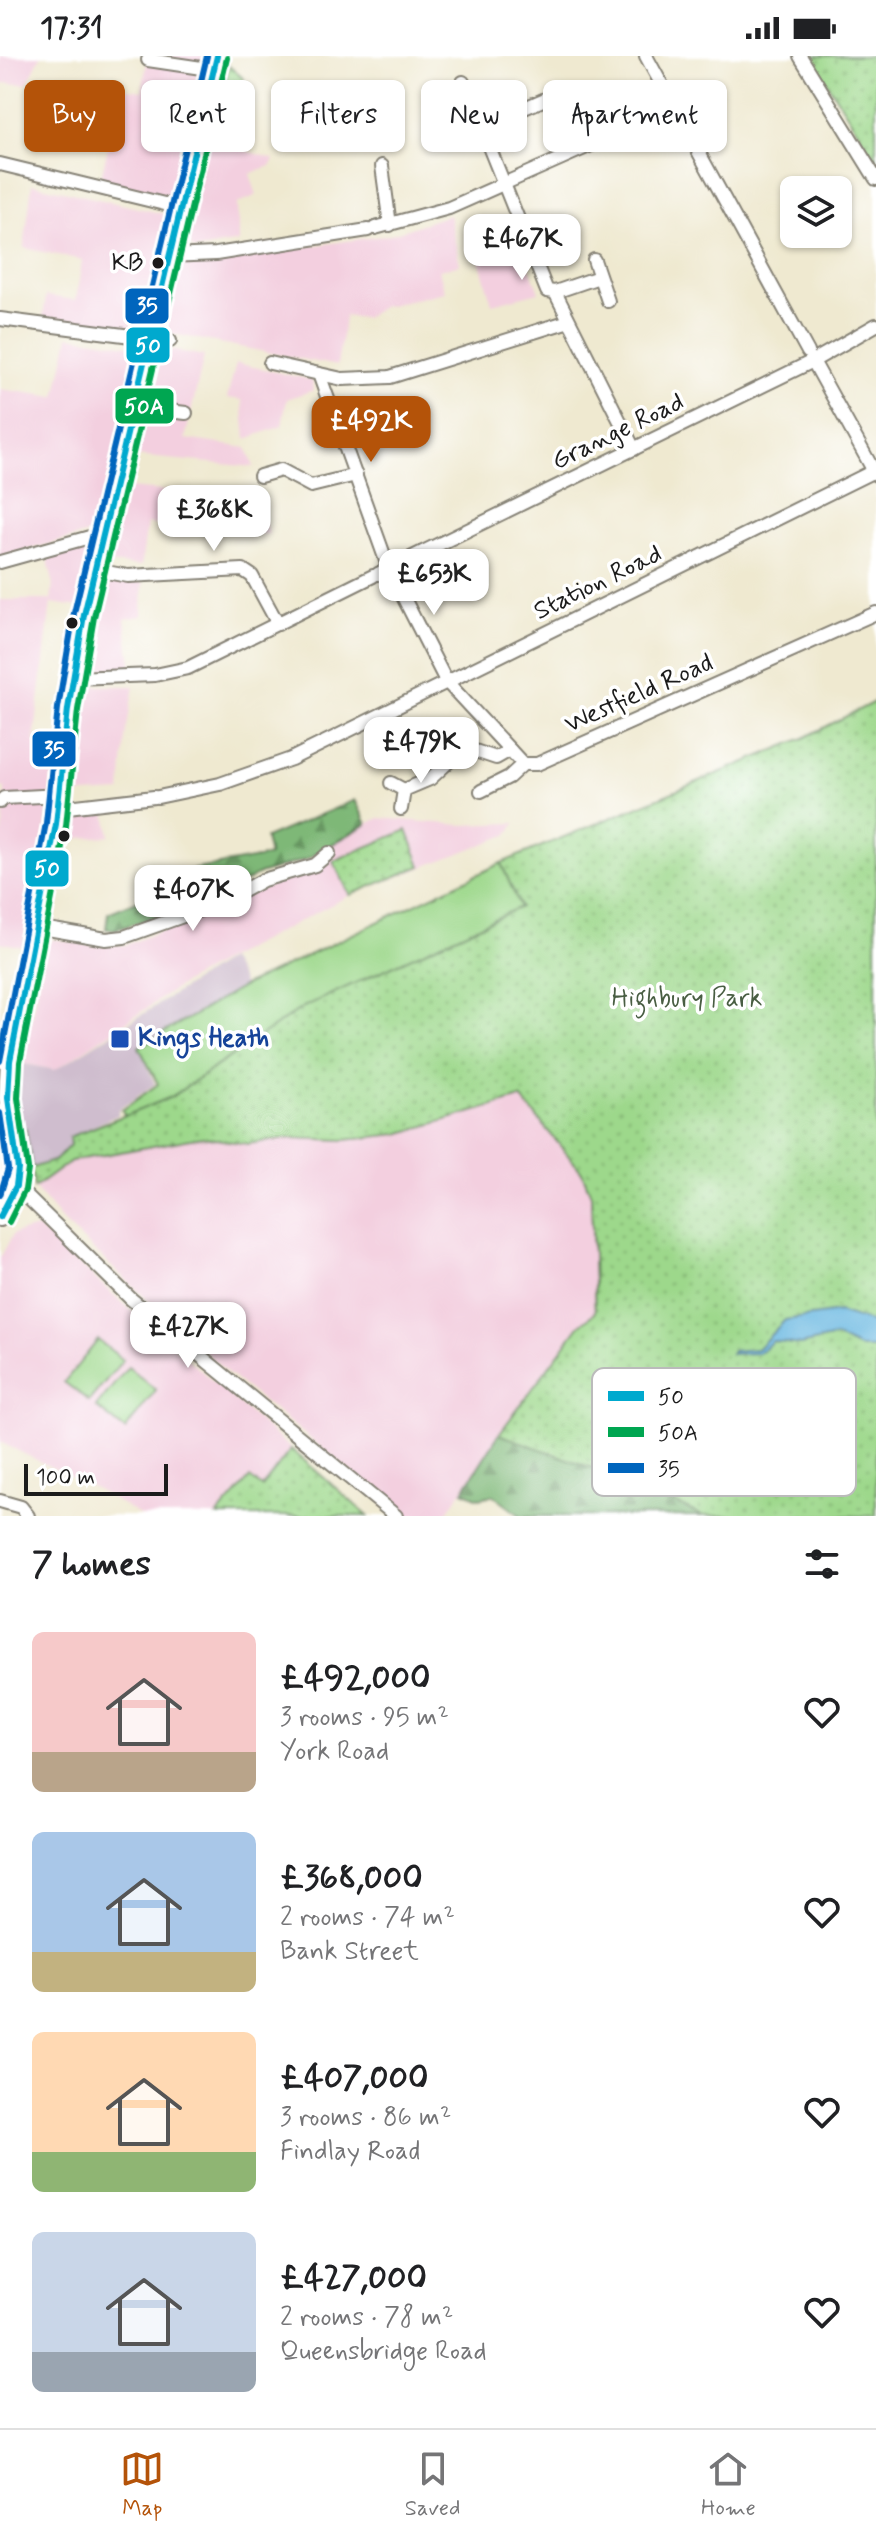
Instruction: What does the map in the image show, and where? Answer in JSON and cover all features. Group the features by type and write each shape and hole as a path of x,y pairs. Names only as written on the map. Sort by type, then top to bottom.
{"highway":[{"path":"0,1217 16,1186 18,1169 5,1090 59,801 73,678 95,570 216,63"}],"street":[{"path":"646,56 659,80"},
{"path":"800,56 876,179"},
{"path":"148,60 216,63"},
{"path":"493,152 547,291 555,292 599,277"},
{"path":"169,256 216,254 390,225 449,208 575,152"},
{"path":"699,152 875,472"},
{"path":"0,164 181,208"},
{"path":"382,166 390,225"},
{"path":"594,260 608,301"},
{"path":"555,292 634,449"},
{"path":"0,319 170,341"},
{"path":"270,363 365,380 390,377 569,321"},
{"name":"Grange Road","path":"73,678 155,675 188,668 634,449 876,325"},
{"path":"319,374 356,475 380,573 446,681 523,764"},
{"path":"135,407 186,413"},
{"path":"260,476 281,470 301,484 316,486 356,475"},
{"name":"Station Road","path":"0,802 4,798 59,801 156,797 261,771 875,472"},
{"path":"0,562 104,533"},
{"path":"95,570 128,576 243,570 252,576 278,624"},
{"name":"Westfield Road","path":"481,791 509,777 523,764 537,764 876,613"},
{"path":"404,790 430,779 459,752 475,751 496,758 510,750"},
{"path":"391,783 404,790"},
{"path":"401,809 404,790"},
{"path":"36,927 106,939 144,932 225,901 263,880 315,865 329,853"},
{"path":"16,1186 131,1299 396,1516"},
{"path":"0,1501 21,1507 28,1516"}],"shaded area":[{"path":"0,56 41,56 24,84 0,83"},
{"path":"148,56 209,56 204,80 144,80"},
{"path":"125,88 141,91 141,152 188,152 177,200 100,181 107,152 125,152"},
{"path":"205,152 250,152 274,159 271,166 250,174 257,195 237,204 239,242 194,250 184,236"},
{"path":"32,184 173,216 145,333 43,318 46,296 76,300 82,260 24,248"},
{"path":"449,215 460,264 439,270 445,292 381,307 365,318 345,316 337,366 163,332 174,272 182,264 389,235"},
{"path":"521,245 539,292 492,304 478,256"},
{"path":"69,336 142,347 96,532 0,557 0,389 56,397"},
{"path":"157,347 204,356 185,439 247,448 254,467 135,456"},
{"path":"236,363 312,380 314,390 287,399 282,426 246,439 242,400 227,398"},
{"path":"128,488 256,499 269,534 147,524 141,566 106,563"},
{"path":"88,542 93,545 79,607 51,603 34,742 56,746 45,833 23,947 0,942 0,833 3,833 5,788 0,787 0,600 51,600 53,582 47,555"},
{"path":"102,579 143,582 142,616 125,619 132,669 89,670 87,667 88,640"},
{"path":"82,686 134,686 125,738 121,792 67,795"},
{"path":"106,811 110,836 67,839 67,814"},
{"path":"379,818 462,825 516,823 507,835 350,895 225,960 184,983 55,1070 22,1063 46,944 54,939 95,946 126,945 327,863 331,857 325,846"},
{"path":"229,959 244,986 139,1047 155,1084 118,1110 118,1115 69,1137 70,1144 56,1160 32,1169 25,1127 11,1126 10,1061 55,1070"},
{"path":"521,1098 582,1172 591,1195 595,1312 579,1326 498,1436 445,1516 407,1516 230,1375 64,1223 34,1188 71,1161 202,1137 248,1144 288,1138 345,1140 398,1134"},
{"path":"37,1228 368,1516 141,1516 96,1489 0,1442 0,1258 13,1234"}],"green space":[{"path":"810,56 876,56 876,160"},
{"path":"229,66 244,79 244,80 226,80"},
{"name":"Highbury Park","path":"876,701 876,1516 703,1516 659,1496 856,1496 856,1368 592,1368 592,1468 499,1434 579,1326 595,1312 591,1195 582,1172 521,1098 398,1134 345,1140 288,1138 248,1144 202,1137 71,1161 34,1188 25,1127 32,1168 56,1160 70,1145 69,1137 171,1097 303,1007 520,907 501,863 804,738"},
{"path":"355,800 367,824 305,860 259,874 228,892 118,929 106,929 108,913 173,886 169,874 269,856 265,838"},
{"path":"407,830 421,866 350,895 333,861"},
{"path":"501,863 520,907 303,1007 171,1097 125,1116 122,1110 158,1084 139,1047 244,986"},
{"path":"582,1172 742,1368 592,1368 592,1496 846,1496 862,1516 521,1516 493,1495 479,1498 463,1491 499,1434 595,1312 591,1195"},
{"path":"98,1340 123,1360 89,1401 64,1382"},
{"path":"128,1367 156,1390 125,1430 96,1407"},
{"path":"291,1449 368,1516 217,1516 250,1478 262,1487"}],"water":[{"path":"838,1312 876,1324 876,1348 859,1348 835,1337 800,1345 773,1341 758,1353 731,1354 732,1351 757,1349 785,1320"}],"transit line":[{"name":"35","path":"0,1061 46,823 58,708 74,613 207,56"},
{"name":"50","path":"0,1217 16,1186 18,1169 8,1098 10,1061 56,824 68,709 84,615 217,56"},
{"name":"50A","path":"9,1222 25,1190 28,1169 18,1098 20,1062 66,826 78,710 94,617 227,58"},
{"name":"35","path":"0,1113 8,1169 0,1195"}],"place":[{"name":"KB","path":"158,263"},
{"name":"Kings Heath","path":"120,1039"}]}
